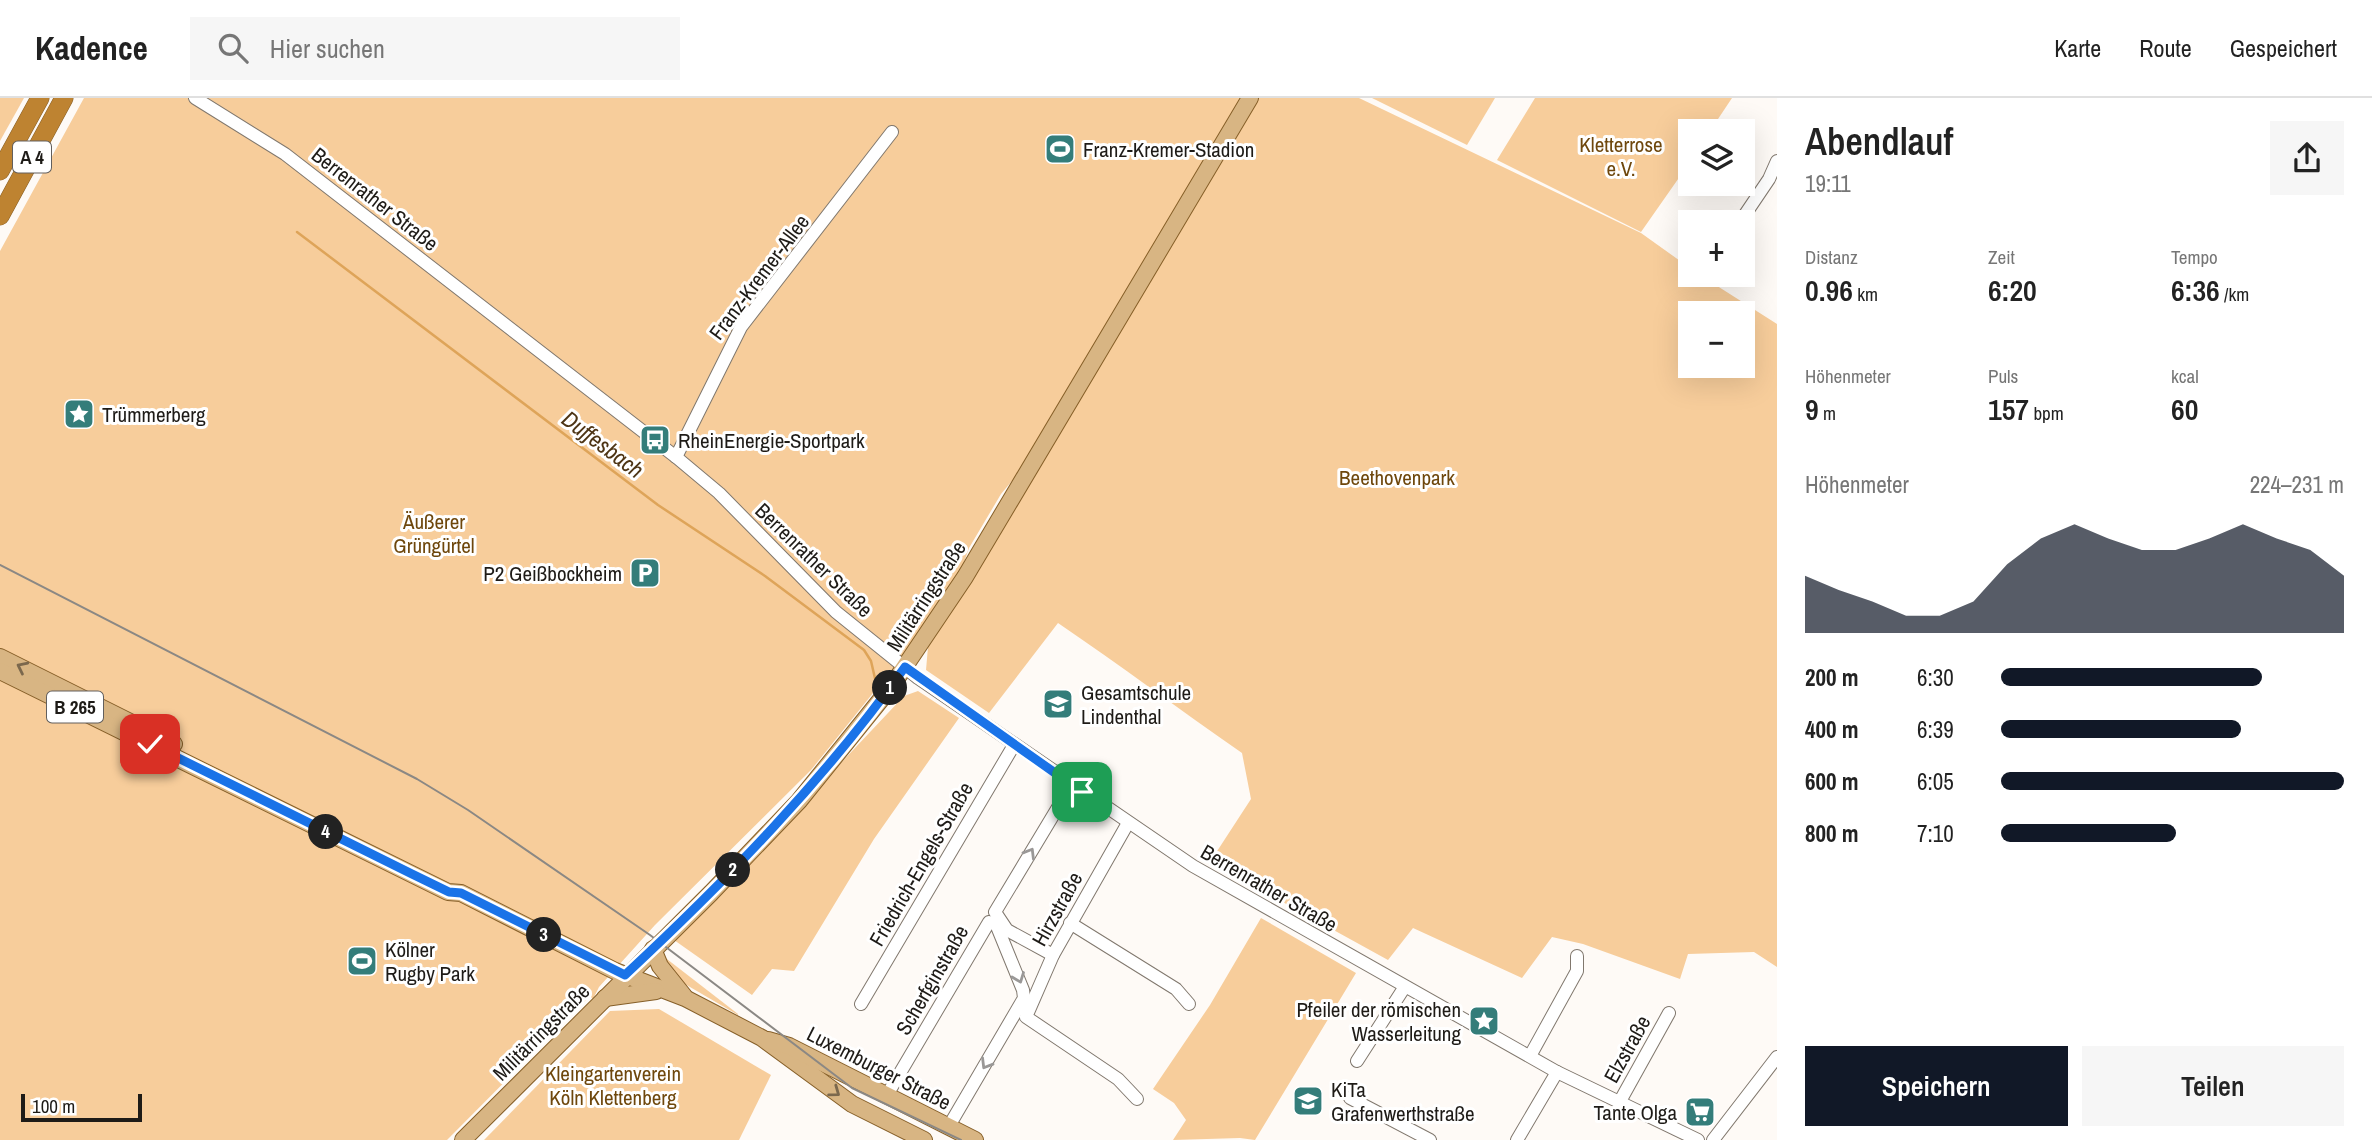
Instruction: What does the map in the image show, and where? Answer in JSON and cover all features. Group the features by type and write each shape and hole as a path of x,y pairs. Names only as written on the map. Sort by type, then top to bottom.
{"highway":[{"name":"A 4","path":"0,171 40,98"},
{"name":"A 4","path":"0,216 64,98"}],"main road":[{"name":"Militärringstraße","path":"463,1140 799,801 838,756 905,667 965,577 1250,98"},
{"name":"Luxemburger Straße","path":"0,657 453,883 461,893"},
{"name":"Luxemburger Straße","path":"0,671 449,892 461,893 625,975 685,998 762,1038 852,1104 887,1124 924,1140"},
{"path":"653,949 660,967 685,998"},
{"path":"596,961 604,980 603,998 627,992 667,991"},
{"name":"Luxemburger Straße","path":"762,1038 789,1046 975,1140"},
{"path":"887,1124 884,1112 888,1106 912,1107"}],"street":[{"name":"Berrenrather Straße","path":"195,98 285,154 676,457 717,492 835,611 905,667 1014,745 1199,870 1557,1072 1698,1140"},
{"name":"Franz-Kremer-Allee","path":"676,457 741,327 892,132"},
{"path":"1748,210 1777,163"},
{"name":"Friedrich-Engels-Straße","path":"861,1004 1014,745"},
{"name":"Scherfginstraße","path":"887,1095 1072,785"},
{"name":"Hirzstraße","path":"949,1126 1023,1012 1070,923 1128,823"},
{"path":"992,917 1007,930 1053,955"},
{"path":"992,917 1002,933 1023,990 1023,1012 1118,1079 1137,1099"},
{"path":"1070,923 1176,989 1189,1004"},
{"path":"1530,1056 1577,971 1577,956"},
{"path":"1357,1061 1404,988"},
{"name":"Elzstraße","path":"1619,1103 1669,1013"},
{"path":"1713,1140 1777,1056"},
{"path":"1517,1140 1557,1072"},
{"path":"1350,1098 1430,1140"}],"green space":[{"path":"0,98 24,98 0,141"},
{"name":"Äußerer Grüngürtel","path":"84,98 1244,98 1022,469 1001,494 969,548 961,571 915,641 811,770 655,925 599,987 593,999 590,996 447,1140 0,1140 0,251"},
{"name":"Beethovenpark","path":"1256,98 1359,98 1641,233 1678,259 1678,287 1719,287 1741,301 1678,301 1678,378 1755,378 1755,310 1777,324 1777,967 1754,952 1688,954 1680,979 1583,944 1552,937 1522,978 1413,928 1388,960 1210,862 1251,799 1242,753 1058,623 989,713 926,670 928,647"},
{"path":"1372,98 1495,98 1467,145"},
{"name":"Kletterrose e.V.","path":"1535,98 1732,98 1718,119 1678,119 1678,179 1641,232 1497,160"},
{"path":"918,691 959,718 874,839 794,971 772,969 752,995 674,940 904,696"},
{"path":"1261,918 1356,973 1255,1140 1173,1140 1186,1120 1174,1103 1153,1089 1210,1005"},
{"path":"663,956 738,1015 678,980 670,972"},
{"name":"Kleingartenverein Köln Klettenberg","path":"659,1009 771,1075 739,1140 484,1140 610,1011"}],"waterway":[{"name":"Duffesbach","path":"297,232 658,505 765,576 864,650 871,661 877,687"}],"tram line":[{"path":"0,565 417,779 468,810 650,935 852,1088 961,1140"}],"place":[{"name":"Franz-Kremer-Stadion","path":"1060,149"},
{"name":"Trümmerberg","path":"79,414"},
{"name":"RheinEnergie-Sportpark","path":"655,440"},
{"name":"P2 Geißbockheim","path":"645,573"},
{"name":"Gesamtschule Lindenthal","path":"1058,704"},
{"name":"Kölner Rugby Park","path":"362,961"},
{"name":"Pfeiler der römischen Wasserleitung","path":"1484,1021"},
{"name":"KiTa Grafenwerthstraße","path":"1308,1101"},
{"name":"Tante Olga","path":"1700,1112"}],"route":[{"path":"150,744 449,892 461,893 625,975 711,893 799,801 838,756 905,667 1082,792"}]}
